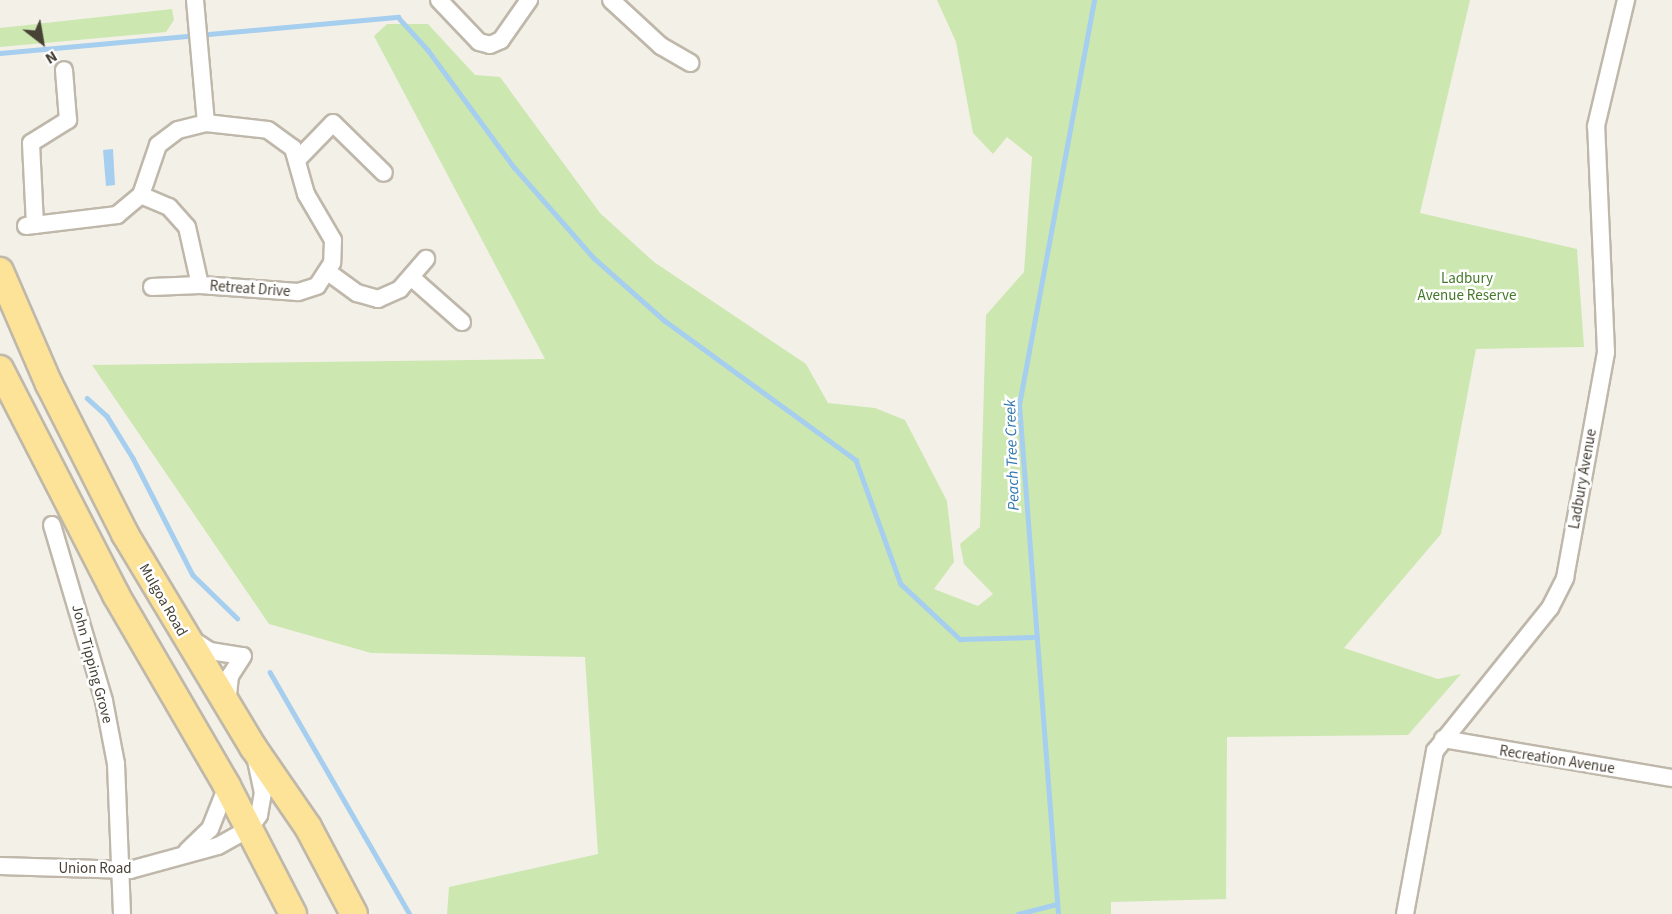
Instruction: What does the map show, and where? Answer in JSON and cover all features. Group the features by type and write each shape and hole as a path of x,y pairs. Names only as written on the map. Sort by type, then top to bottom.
{"main road":[{"name":"Mulgoa Road","path":"0,271 74,435 183,634 253,747 308,827 354,914"},
{"path":"0,369 116,595 227,786 293,914"}],"street":[{"path":"195,0 206,123"},
{"path":"439,0 479,42 490,45 501,40 529,0"},
{"path":"611,0 661,46 691,63"},
{"name":"Ladbury Avenue","path":"1405,914 1428,770 1443,739 1550,608 1565,578 1606,352 1596,126 1626,0"},
{"path":"64,70 68,120 31,143 30,225 117,215 141,195 158,145 186,126 206,123 276,134 298,159 306,194 333,240 328,272 372,298 393,293 426,259"},
{"path":"298,159 333,123 384,173"},
{"name":"Retreat Drive","path":"141,195 169,207 187,227 200,285"},
{"name":"Retreat Drive","path":"152,286 200,285 304,292 328,272"},
{"path":"411,277 462,322"},
{"name":"John Tipping Grove","path":"52,525 104,701 116,764 122,914"},
{"path":"183,634 210,651 243,656 230,676 227,705"},
{"name":"Recreation Avenue","path":"1443,739 1672,778"},
{"path":"250,828 263,793 253,747"},
{"name":"Union Road","path":"187,851 210,829 227,786"},
{"name":"Union Road","path":"0,866 120,871 187,851 218,846 250,828"}],"green space":[{"name":"Ladbury Avenue Reserve","path":"937,0 1470,0 1420,213 1577,249 1584,347 1476,349 1441,534 1344,648 1438,679 1461,674 1408,735 1227,737 1226,899 1111,902 1111,914 447,914 449,887 598,854 585,657 371,653 269,624 92,365 545,359 374,36 387,24 428,24 475,75 500,77 600,213 654,262 806,364 828,403 875,408 905,420 947,501 954,562 934,589 978,606 993,594 964,564 960,544 980,527 986,315 1024,272 1032,157 1007,137 993,154 973,133 956,42"},
{"path":"172,9 174,20 166,32 0,47 0,28"}],"water":[{"path":"113,149 115,185 106,186 103,150"}],"waterway":[{"name":"Peach Tree Creek","path":"1058,914 1019,405 1094,0"},
{"path":"0,53 398,17 428,50 514,167 594,258 664,320 856,460 901,584 960,639 1033,637"},
{"path":"87,398 107,416 133,458 193,575 237,618"},
{"path":"270,672 410,914"},
{"path":"1018,914 1057,904"}]}
